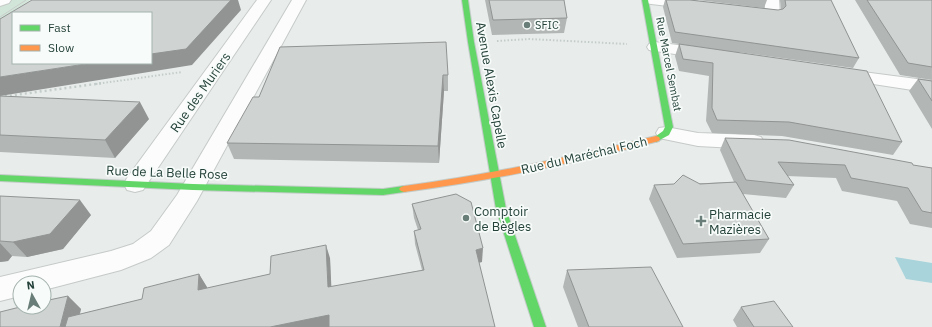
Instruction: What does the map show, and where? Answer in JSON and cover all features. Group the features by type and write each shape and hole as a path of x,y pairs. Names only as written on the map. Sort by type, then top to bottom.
{"street":[{"path":"0,2 4,0"},
{"name":"Rue des Muriers","path":"135,184 264,0"},
{"path":"52,276 112,262 142,251 160,238 193,187 299,0"},
{"name":"Avenue Alexis Capelle","path":"465,0 470,42 504,218 540,327"},
{"name":"Rue Marcel Sembat","path":"645,0 669,127 666,133"},
{"path":"651,0 704,7"},
{"path":"735,10 773,15 772,0"},
{"path":"655,47 724,57"},
{"path":"824,71 932,87"},
{"path":"666,133 681,138 703,141 775,143"},
{"name":"Rue du Maréchal Foch","path":"333,191 397,191 495,174 556,163 642,143 657,139 666,133"},
{"name":"Rue de La Belle Rose","path":"0,178 193,187 333,191"},
{"path":"0,288 12,286"}],"path":[{"path":"470,42 529,39 580,41 655,47"}],"green space":[{"path":"11,0 30,0 0,20 0,7"}],"water":[{"path":"895,257 932,263 932,283 906,279"}],"building":[{"path":"32,0 231,0 186,49 152,54 152,12 12,12 12,64 85,64 0,77 0,19"},
{"path":"489,0 564,0 567,18 493,20"},
{"path":"666,0 690,0 778,10 783,9 786,6 785,0 831,0 859,58 675,32"},
{"path":"867,0 932,0 932,67 908,63"},
{"path":"446,42 448,75 443,75 438,146 227,143 253,97 259,97 280,47"},
{"path":"679,44 867,71 902,142 789,122 717,120 712,108 713,63 683,59"},
{"path":"918,79 932,81 932,101"},
{"path":"0,96 140,102 105,140 0,135"},
{"path":"725,138 789,140 932,168 932,213 922,211 908,188 851,178 845,165 778,162 794,185 746,180"},
{"name":"Pharmacie Mazières","path":"683,175 700,184 736,182 769,239 683,244 654,185 674,184"},
{"path":"456,194 471,202 483,248 476,250 495,327 329,327 329,315 270,327 65,327 68,317 142,299 144,288 199,274 198,290 270,274 271,256 326,245 328,287 424,270 414,231 421,229 412,204"},
{"path":"0,196 80,200 50,234 13,242 0,241"},
{"path":"651,267 683,327 589,327 567,270"},
{"path":"68,296 60,327 0,327 0,312 12,309 12,315 52,315 52,299"},
{"path":"774,301 793,327 754,327 741,307"}],"tram line":[{"path":"0,17 26,0"}],"traffic: fast":[{"path":"465,0 471,42 501,209 540,327"},
{"path":"645,0 669,127 666,133 656,139"},
{"path":"0,178 193,187 383,192 404,189"}],"traffic: slow":[{"path":"404,189 499,174 656,139"}],"place":[{"name":"SFIC","path":"527,25"},
{"name":"Comptoir de Bègles","path":"466,218"},
{"name":"Pharmacie Mazières","path":"701,221"}]}
